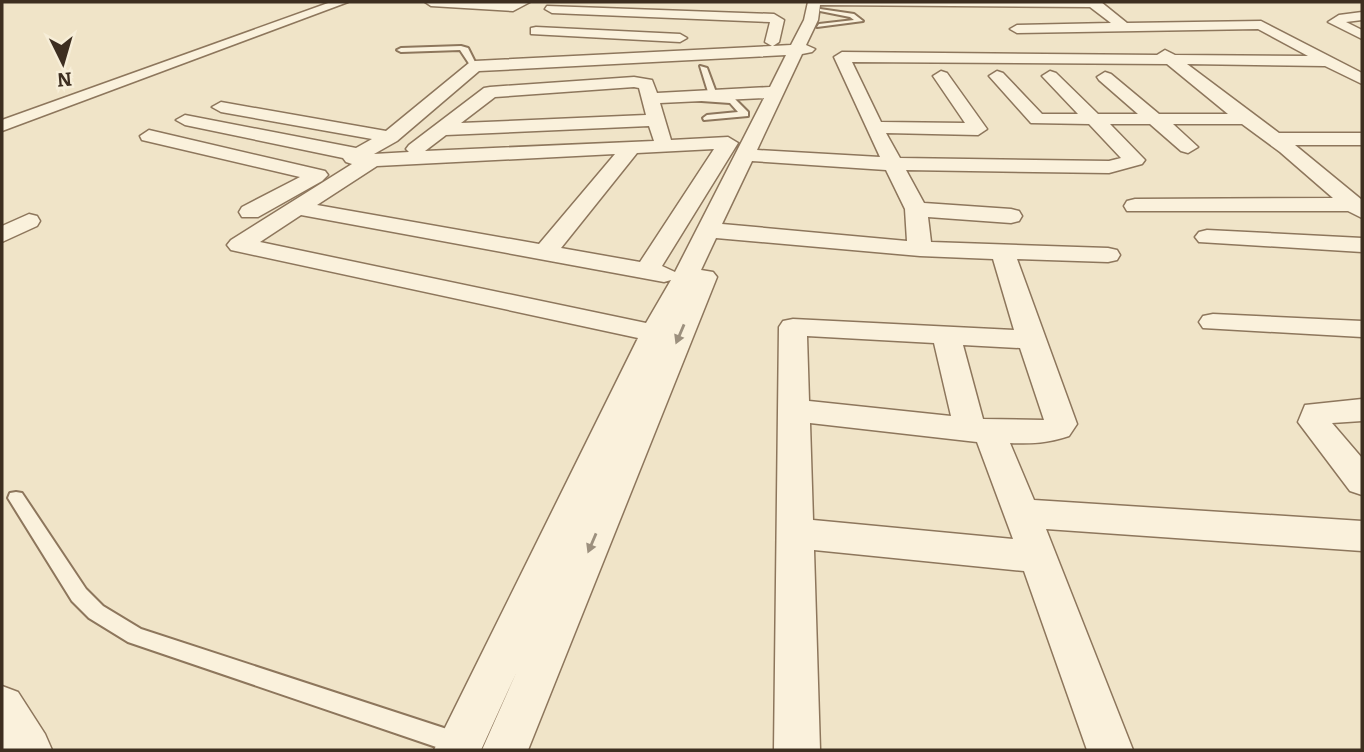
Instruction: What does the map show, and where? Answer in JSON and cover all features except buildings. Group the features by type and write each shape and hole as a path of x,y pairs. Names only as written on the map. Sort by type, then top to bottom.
{"street":[{"path":"2,126 342,2"},
{"path":"431,2 513,7 524,2"},
{"path":"623,2 692,6 774,18 777,20 772,42"},
{"path":"1035,3 1066,28"},
{"path":"250,212 390,136 475,66 601,59 814,28 1035,3 1095,4 1127,27 1169,68 1193,77 1358,208"},
{"path":"670,37 692,6"},
{"path":"552,9 610,11 692,6 959,57 1060,58 1169,68 1218,60 1330,61"},
{"path":"1327,11 1362,9"},
{"path":"590,34 610,11"},
{"path":"1362,16 1335,22 1362,35"},
{"path":"1210,25 1266,60"},
{"path":"1017,29 1261,25 1362,79"},
{"path":"1172,26 1218,60"},
{"path":"536,31 772,42 814,28"},
{"path":"814,28 849,76 916,208 920,249"},
{"path":"458,747 654,333 755,146 759,104 814,28"},
{"path":"755,146 768,137 814,28"},
{"path":"1039,34 1060,58 1155,119 1188,147"},
{"path":"601,59 613,35"},
{"path":"959,57 975,76 1023,76"},
{"path":"1016,57 1036,76 1130,77"},
{"path":"849,76 876,76"},
{"path":"874,127 978,129 935,76 964,76"},
{"path":"997,76 1037,119 1245,120"},
{"path":"662,139 646,84 639,82 503,89 486,95 416,149 662,139 755,146 892,164 1109,167 1135,160 1050,76"},
{"path":"650,98 713,95 759,104"},
{"path":"221,107 390,136"},
{"path":"185,120 359,155"},
{"path":"440,130 656,120"},
{"path":"149,136 318,175"},
{"path":"1274,139 1362,139"},
{"path":"647,271 728,143 372,160 239,245 654,333"},
{"path":"545,253 631,148"},
{"path":"1135,206 1358,208"},
{"path":"299,208 647,271 702,248 920,249 1108,256"},
{"path":"916,208 1012,216"},
{"path":"2,236 29,221"},
{"path":"1207,237 1362,245"},
{"path":"505,750 702,248"},
{"path":"794,410 979,430 1040,433 1058,428 1061,424 1003,253"},
{"path":"1213,321 1362,328"},
{"path":"797,750 793,327 1031,340"},
{"path":"947,337 979,430 1022,513 1110,750"},
{"path":"1362,410 1316,413 1314,422 1362,482"},
{"path":"1022,513 1362,536"},
{"path":"796,533 1038,557"},
{"path":"2,708 29,750"}],"lane":[{"path":"852,15 860,21 814,28 852,15"},
{"path":"401,50 461,48 475,66"},
{"path":"703,68 713,95"},
{"path":"685,96 700,101 759,104"},
{"path":"707,118 741,117 759,104"},
{"path":"16,498 79,595 96,612 135,636 458,747"}]}
